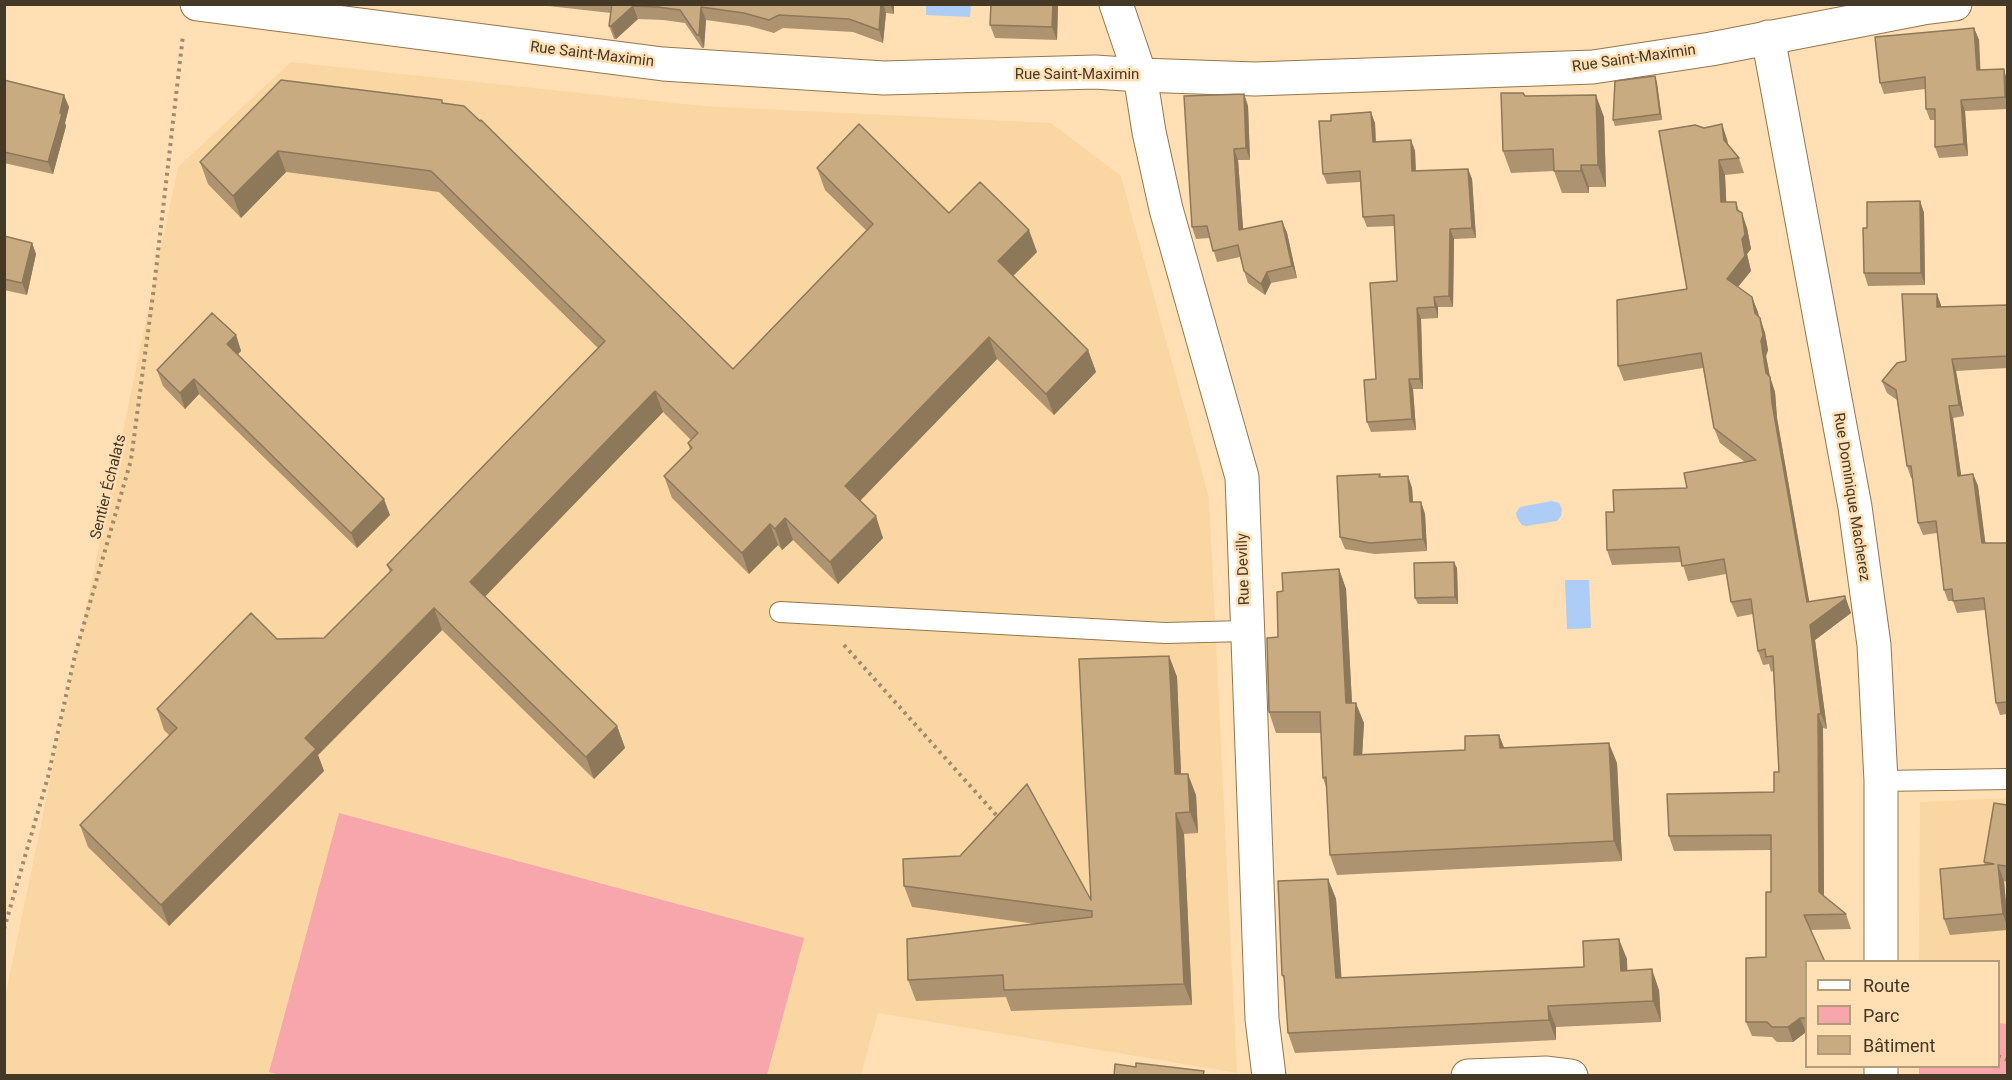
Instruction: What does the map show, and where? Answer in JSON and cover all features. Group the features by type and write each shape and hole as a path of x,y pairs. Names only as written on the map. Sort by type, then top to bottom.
{"street":[{"name":"Rue Devilly","path":"1116,4 1140,75 1149,132 1166,209 1242,477 1262,1019 1269,1076"},
{"name":"Rue Saint-Maximin","path":"190,16 663,64 885,78 1095,72 1180,78 1255,79 1593,67 1711,49 1923,8 1955,4"},
{"name":"Rue Dominique Macherez","path":"1768,37 1855,507 1874,645 1881,781 1881,960"},
{"path":"1468,1076 1547,1073 1571,1076"},
{"path":"1874,1076 1881,1075"}],"lane":[{"path":"780,612 1165,633 1246,631"},
{"path":"1881,781 2007,779"}],"path":[{"name":"Sentier Échalats","path":"4,929 48,777 75,655 131,460 190,16"},
{"path":"817,614 999,819"}],"shaded area":[{"path":"291,62 703,106 1051,123 1121,176 1209,497 1237,1073 878,1013 861,1075 5,1076 5,997 178,167"},
{"path":"2007,798 2007,1024 2000,1023 2000,960 1919,960 1920,802"}],"green space":[{"path":"339,813 804,938 767,1075 284,1076 269,1072"},
{"path":"2000,1023 2007,1024 2007,1075 1919,1075 1919,1068 2000,1068"}],"water":[{"path":"926,5 971,5 970,17 926,15"},
{"path":"1552,501 1559,503 1562,509 1557,521 1526,526 1522,525 1517,518 1516,513 1520,507"},
{"path":"1565,580 1589,580 1591,628 1567,629"}],"building":[{"path":"612,4 881,4 879,30 849,19 779,15 769,20 744,13 701,7 699,35 697,35 680,10 658,7 633,6 609,26"},
{"path":"991,4 1053,4 1052,27 990,25"},
{"path":"1974,28 1977,70 2004,69 2005,97 1961,100 1964,144 1935,147 1935,109 1926,109 1925,77 1880,83 1875,37"},
{"path":"1655,76 1660,114 1613,120 1615,81"},
{"path":"4,80 64,95 60,113 62,114 48,162 4,152"},
{"path":"281,80 442,100 442,103 464,106 481,120 733,369 873,224 817,168 859,124 949,213 980,182 1029,230 998,261 1088,350 1046,394 989,337 845,486 876,516 830,562 785,518 775,529 770,524 742,553 664,476 692,448 688,443 698,433 655,391 470,582 617,726 586,757 434,608 305,738 316,749 161,905 80,825 177,728 157,709 251,613 277,639 324,638 392,570 387,565 605,341 431,171 278,151 233,196 200,162"},
{"path":"1501,93 1523,93 1525,96 1596,95 1598,165 1581,165 1581,171 1554,171 1553,149 1503,151"},
{"path":"1244,94 1246,148 1234,149 1239,230 1282,221 1292,266 1267,272 1261,284 1244,271 1238,245 1213,251 1207,226 1192,227 1184,96"},
{"path":"1371,112 1373,142 1411,140 1412,171 1468,169 1472,228 1450,229 1449,296 1434,297 1435,307 1417,308 1420,379 1409,379 1412,419 1367,422 1364,380 1376,379 1370,283 1397,281 1394,215 1363,217 1360,171 1323,174 1319,121 1331,121 1331,115"},
{"path":"1722,124 1724,140 1739,158 1719,160 1721,202 1736,202 1737,210 1742,213 1745,235 1742,239 1745,256 1727,279 1752,297 1755,313 1760,318 1766,373 1770,377 1772,403 1807,602 1845,596 1845,599 1810,625 1821,714 1818,714 1819,892 1846,914 1804,915 1824,960 1805,960 1805,1018 1800,1018 1788,1027 1772,1027 1767,1022 1746,1022 1746,958 1766,957 1766,892 1771,892 1771,835 1669,836 1667,794 1774,792 1774,772 1779,772 1773,656 1766,657 1765,649 1758,651 1751,599 1731,602 1724,559 1682,566 1679,547 1607,550 1606,512 1614,512 1613,490 1687,488 1684,473 1756,460 1714,428 1701,353 1618,366 1617,300 1687,289 1659,131 1695,125 1704,128"},
{"path":"1920,201 1921,273 1864,273 1863,228 1867,228 1867,202"},
{"path":"4,236 32,243 22,283 4,279"},
{"path":"1902,294 1937,294 1937,307 2007,305 2007,356 1952,359 1959,405 1949,406 1958,476 1973,474 1982,543 2007,543 2007,702 1996,703 1984,598 1953,601 1952,589 1944,590 1936,521 1918,523 1911,466 1907,466 1896,390 1882,381 1897,363 1906,361"},
{"path":"212,313 236,335 227,344 384,499 351,533 194,379 180,393 157,370"},
{"path":"1380,474 1379,477 1408,476 1410,502 1421,502 1423,539 1370,543 1340,537 1337,476"},
{"path":"1454,562 1455,597 1415,598 1414,563"},
{"path":"1339,569 1346,703 1356,703 1354,755 1465,750 1465,736 1499,735 1500,748 1609,743 1614,841 1330,855 1320,712 1269,712 1267,638 1278,637 1277,592 1283,591 1282,573"},
{"path":"1169,656 1175,774 1188,774 1190,812 1176,813 1184,984 1004,990 1003,975 908,980 907,939 1092,917 1092,911 904,886 903,859 960,856 1027,784 1091,900 1079,659"},
{"path":"1994,803 2007,805 2007,866 1998,865 2003,914 1944,919 1940,869 1994,864 1984,862"},
{"path":"1328,879 1336,978 1584,967 1583,941 1619,939 1621,971 1652,969 1653,1001 1548,1006 1549,1020 1288,1033 1284,976 1282,975 1278,881"},
{"path":"1136,1063 1204,1071 1203,1076 1114,1076 1115,1064 1136,1067"}]}
